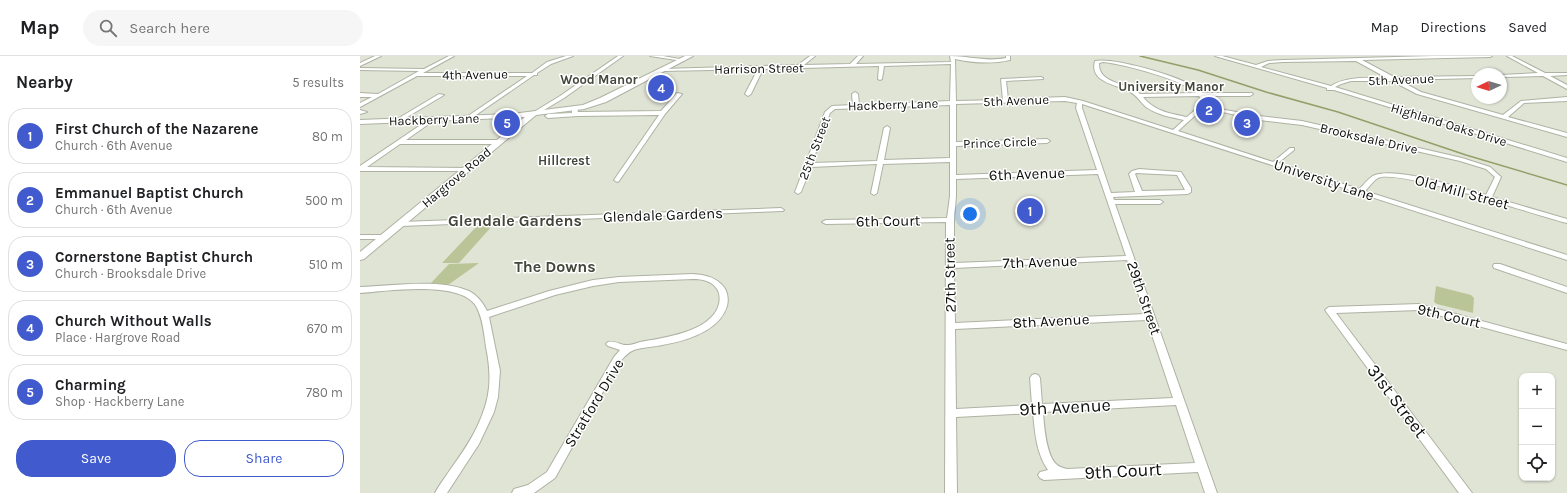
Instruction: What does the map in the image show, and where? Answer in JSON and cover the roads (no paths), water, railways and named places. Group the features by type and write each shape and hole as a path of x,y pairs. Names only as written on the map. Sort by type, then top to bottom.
{"main road":[{"path":"532,115 555,112 576,112 690,56"},
{"path":"512,116 522,119 522,124 555,112"},
{"name":"Hackberry Lane","path":"361,123 532,115"},
{"name":"Hargrove Road","path":"360,257 532,115"}],"street":[{"path":"360,65 379,56"},
{"path":"360,105 452,56"},
{"path":"470,117 552,62 571,56"},
{"path":"532,115 562,97 621,56"},
{"path":"652,56 683,60"},
{"path":"799,67 813,56"},
{"path":"851,66 861,56"},
{"path":"1000,58 1008,59 1008,56"},
{"name":"Highland Oaks Drive","path":"1217,56 1567,160"},
{"path":"1350,56 1414,91 1567,135"},
{"path":"1257,67 1275,61 1490,56"},
{"path":"1509,56 1567,87"},
{"name":"Harrison Street","path":"663,70 882,65 952,59 977,61 1000,58"},
{"name":"27th Street","path":"951,493 950,220 953,196 952,59"},
{"path":"1174,132 1197,111 1212,108 1201,95 1189,85 1119,62 1097,59 1096,68 1099,76 1132,90 1145,104 1154,109 1188,119"},
{"path":"880,79 882,65"},
{"path":"748,94 761,68"},
{"name":"4th Avenue","path":"360,69 425,70"},
{"name":"4th Avenue","path":"416,75 534,74"},
{"path":"1507,76 1567,74"},
{"name":"5th Avenue","path":"1329,89 1348,81 1471,77"},
{"path":"1006,101 1003,80 1041,78"},
{"path":"617,180 663,113 679,94"},
{"path":"855,94 856,105"},
{"path":"1139,96 1250,94"},
{"path":"360,95 379,95"},
{"path":"397,121 441,95"},
{"name":"5th Avenue","path":"952,102 1060,99 1080,102"},
{"path":"1504,117 1523,102 1567,99"},
{"name":"Hackberry Lane","path":"834,106 952,102"},
{"name":"University Lane","path":"1080,102 1567,258"},
{"name":"29th Street","path":"1080,102 1080,108 1101,172 1211,493"},
{"name":"25th Street","path":"798,192 828,112 834,106"},
{"name":"Brooksdale Drive","path":"1212,108 1313,125 1482,165 1493,171 1498,177 1488,198"},
{"path":"548,116 576,112 663,113"},
{"path":"360,169 431,120"},
{"path":"874,193 878,162 887,128"},
{"name":"Prince Circle","path":"952,144 1047,141"},
{"path":"398,142 499,142"},
{"path":"1274,164 1292,149"},
{"path":"808,165 952,160"},
{"path":"360,169 465,169"},
{"name":"6th Avenue","path":"953,177 1101,172"},
{"path":"1110,198 1139,193 1188,192 1188,188 1179,173 1134,172 1132,177 1139,193"},
{"name":"Old Mill Street","path":"1360,192 1376,177 1391,175 1423,180 1567,221"},
{"path":"1110,198 1160,202"},
{"name":"Glendale Gardens","path":"401,224 782,210"},
{"name":"6th Court","path":"826,222 950,220"},
{"path":"360,237 385,237"},
{"name":"7th Avenue","path":"950,266 1130,258"},
{"path":"1498,266 1567,290"},
{"name":"Stratford Drive","path":"486,315 562,290 609,280 692,276 710,280 722,290 722,308 714,318 703,327 680,338 637,346 628,350 617,360 551,475 531,489 518,493"},
{"path":"360,290 421,288 456,290 475,298 486,315 496,380 492,399 475,442 441,493"},
{"name":"9th Court","path":"1329,310 1419,308 1567,347"},
{"name":"31st Street","path":"1329,310 1466,493"},
{"name":"8th Avenue","path":"951,326 1151,317"},
{"path":"611,344 628,350"},
{"path":"1035,378 1037,408 1046,458 1051,466 1059,472 1069,474"},
{"name":"9th Avenue","path":"951,413 1180,402"},
{"name":"9th Court","path":"1044,475 1202,467"}],"waterway":[{"path":"1140,56 1198,70 1266,92 1338,112 1466,155 1567,185"}],"place":[{"name":"Church Without Walls","path":"661,88"},
{"name":"Emmanuel Baptist Church","path":"1209,110"},
{"name":"Charming","path":"507,123"},
{"name":"Cornerstone Baptist Church","path":"1247,123"},
{"name":"First Church of the Nazarene","path":"1030,211"}],"district":[{"name":"Wood Manor","path":"599,79"},
{"name":"University Manor","path":"1171,86"},
{"name":"Hillcrest","path":"564,160"},
{"name":"Glendale Gardens","path":"515,220"},
{"name":"The Downs","path":"555,266"}]}
